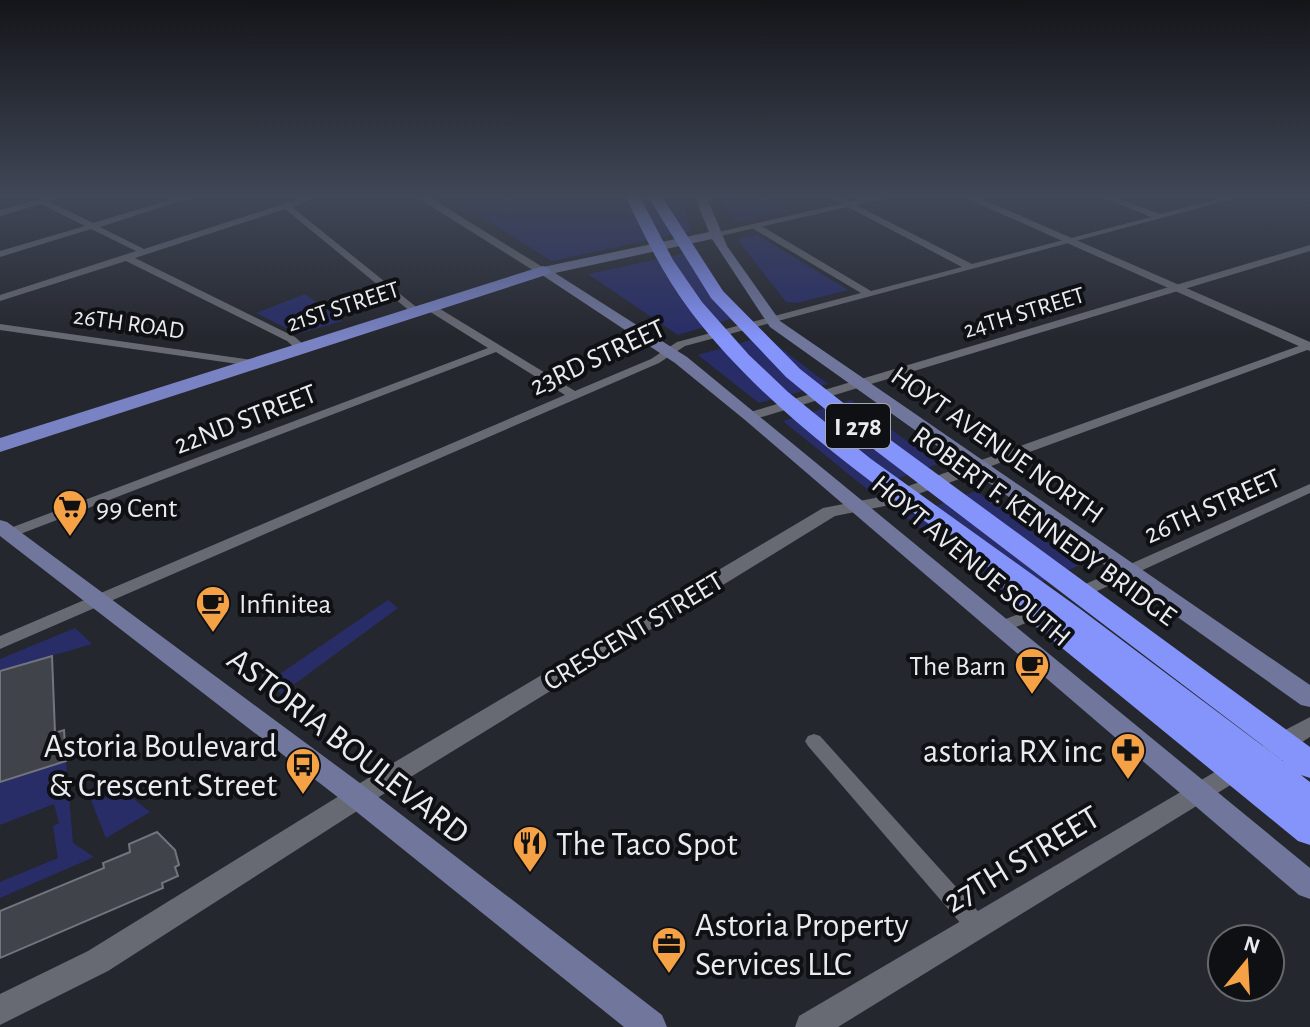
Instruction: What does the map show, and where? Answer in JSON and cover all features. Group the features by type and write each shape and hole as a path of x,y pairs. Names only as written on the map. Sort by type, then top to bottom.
{"highway":[{"name":"ROBERT F. KENNEDY BRIDGE","path":"658,243 680,282 707,320 744,360 822,430 979,547"},
{"name":"ROBERT F. KENNEDY BRIDGE","path":"684,243 717,294 793,373 873,437 1080,624 1223,735"},
{"path":"979,547 1039,614 1080,624 1223,735 1293,764 1310,800"},
{"name":"I 278","path":"979,547 1080,624"},
{"path":"1223,735 1293,764"},
{"path":"1293,764 1310,819"},
{"path":"1293,764 1310,831"}],"main road":[{"name":"21ST STREET","path":"0,445 543,271 674,243"},
{"name":"HOYT AVENUE NORTH","path":"722,243 770,320 1310,698"},
{"name":"HOYT AVENUE SOUTH","path":"543,271 669,352 751,416 1310,886"},
{"name":"ASTORIA BOULEVARD","path":"5,530 358,797 650,1027"}],"street":[{"path":"0,254 36,243"},
{"path":"126,243 144,252"},
{"path":"0,298 172,243"},
{"path":"335,243 421,308 497,348 575,396"},
{"path":"499,243 543,271"},
{"path":"784,243 870,294"},
{"path":"923,243 970,267"},
{"name":"23RD STREET","path":"0,643 655,361 681,344 1061,243"},
{"path":"1072,243 1309,346"},
{"name":"24TH STREET","path":"751,416 1310,248"},
{"path":"126,257 291,339 300,347"},
{"name":"26TH ROAD","path":"0,327 252,363"},
{"name":"CRESCENT STREET","path":"0,1010 98,961 358,797 829,512 879,502 1309,346"},
{"name":"22ND STREET","path":"5,530 497,348"},
{"name":"26TH STREET","path":"1004,626 1310,488"},
{"path":"814,741 977,926"},
{"name":"27TH STREET","path":"810,1027 1199,792 1293,764"}],"shaded area":[{"path":"523,243 636,243 552,261"},
{"path":"740,243 771,243 848,290 797,303 786,302"},
{"path":"696,251 737,317 678,335 588,274"},
{"path":"305,294 342,321 298,334 256,313"},
{"path":"765,336 828,384 759,403 698,355"},
{"path":"851,400 938,464 867,489 783,421"},
{"path":"976,491 1080,565 1006,597 906,517"},
{"path":"388,600 398,608 281,694 268,682"},
{"path":"75,628 92,644 0,671 0,659"},
{"path":"66,761 73,843 94,857 0,898 0,882 58,858 53,826 59,823 54,804 0,825 0,782"},
{"path":"115,784 150,812 106,838 89,795 97,792 100,800 117,792"}],"building":[{"path":"52,656 55,733 64,730 66,761 0,782 0,671"},
{"path":"157,832 175,850 178,876 162,883 163,888 0,958 0,911 104,868 103,863 130,852 129,844"}],"place":[{"name":"99 Cent","path":"70,538"},
{"name":"Infinitea","path":"213,634"},
{"name":"The Barn","path":"1032,696"},
{"name":"astoria RX inc","path":"1128,781"},
{"name":"Astoria Boulevard & Crescent Street","path":"303,796"},
{"name":"The Taco Spot","path":"530,874"},
{"name":"Astoria Property Services LLC","path":"669,975"}]}
